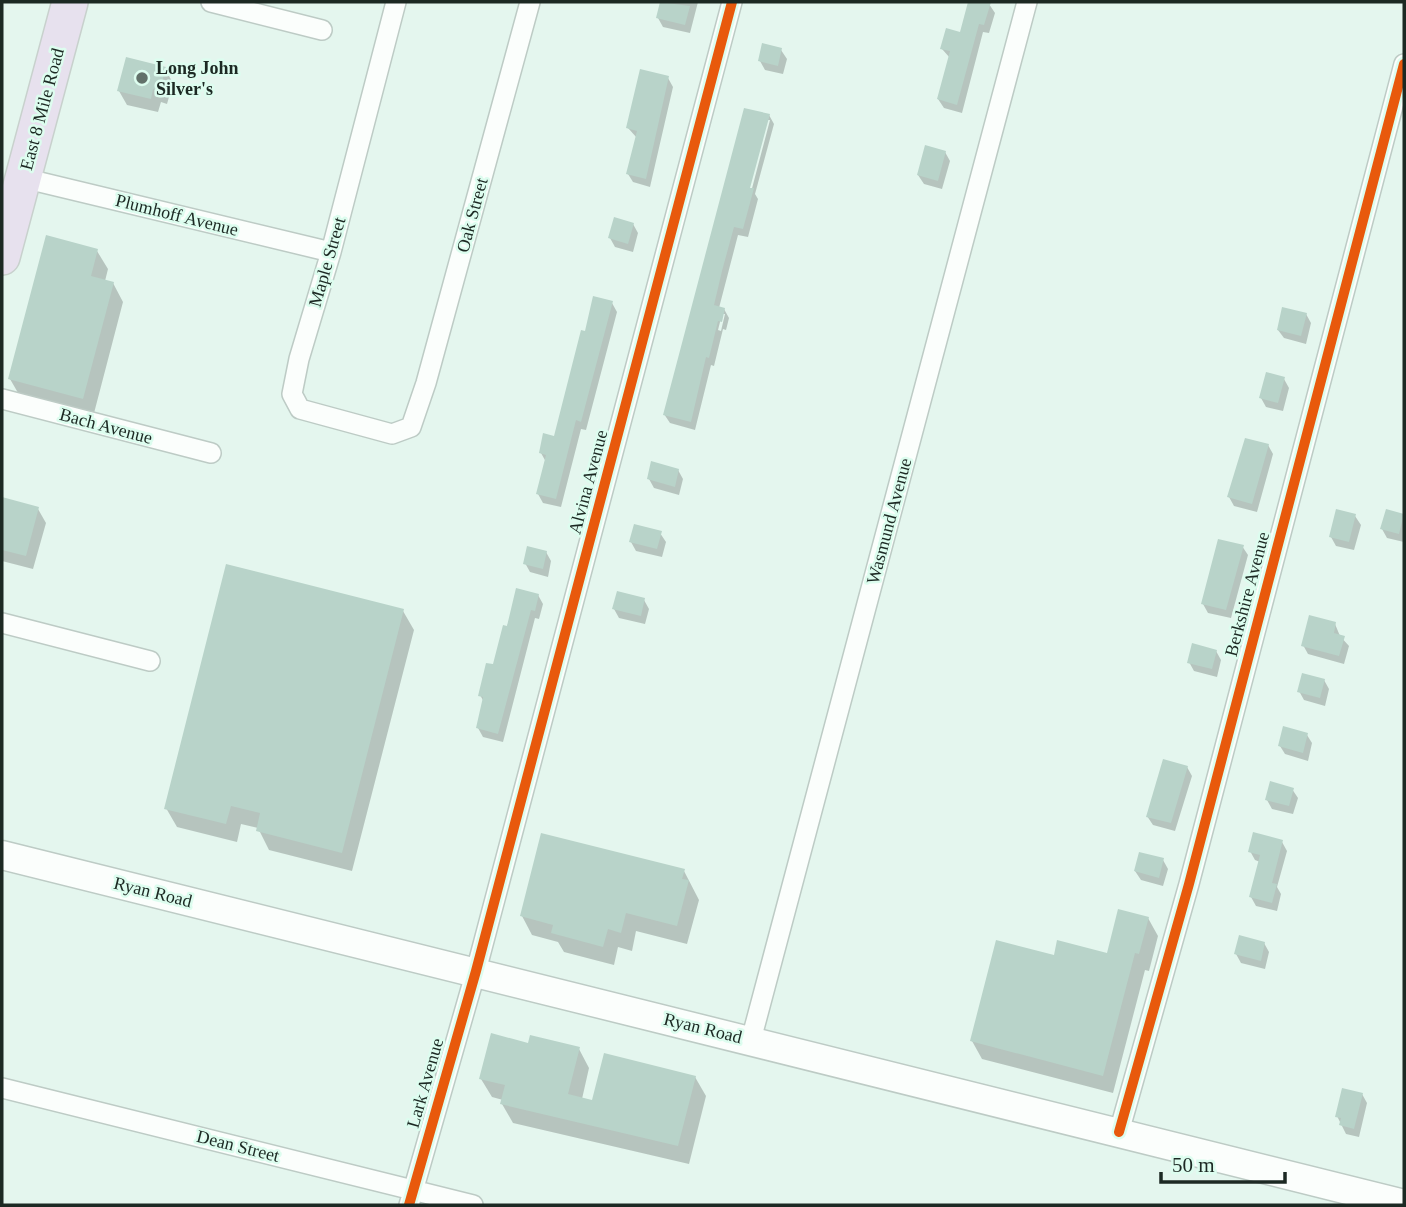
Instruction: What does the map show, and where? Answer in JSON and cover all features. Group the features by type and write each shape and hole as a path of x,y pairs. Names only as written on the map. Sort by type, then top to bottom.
{"highway":[{"name":"East 8 Mile Road","path":"2,257 71,2"}],"main road":[{"name":"Ryan Road","path":"2,855 477,971 1404,1205"}],"street":[{"path":"211,2 322,30"},
{"name":"Maple Street","path":"396,2 331,252 299,359 292,394 300,409 392,434 411,427"},
{"name":"Oak Street","path":"411,427 426,383 530,2"},
{"name":"Alvina Avenue","path":"477,971 732,2"},
{"name":"Wasmund Avenue","path":"751,1040 1027,2"},
{"name":"Berkshire Avenue","path":"1119,1132 1189,884 1404,64"},
{"name":"Plumhoff Avenue","path":"23,178 331,252"},
{"name":"Bach Avenue","path":"2,398 211,453"},
{"path":"2,623 150,662"},
{"name":"Lark Avenue","path":"411,1198 477,971"},
{"name":"Dean Street","path":"2,1088 411,1198 473,1205"}],"building":[{"path":"660,2 690,6 685,25 656,18"},
{"path":"968,2 991,2 984,25 979,24 957,105 937,99 950,51 940,49 946,28 960,32"},
{"path":"762,43 782,48 778,66 758,61"},
{"name":"Long John Silver's","path":"126,57 166,67 160,91 153,89 151,99 117,91"},
{"path":"640,69 669,76 646,179 626,174 637,131 626,128"},
{"path":"744,108 770,114 750,188 754,188 743,229 734,227 722,271 714,305 725,308 722,322 718,321 709,358 706,357 691,422 663,415"},
{"path":"925,145 946,151 938,181 917,175"},
{"path":"614,217 634,223 628,244 608,238"},
{"path":"46,235 98,249 91,276 114,282 83,399 8,379"},
{"path":"593,296 613,301 581,422 576,420 556,499 536,494 546,455 539,453 543,433 554,436 581,330 585,331"},
{"path":"1282,307 1307,313 1301,336 1277,330"},
{"path":"1266,372 1285,377 1278,403 1259,398"},
{"path":"1245,438 1269,444 1252,504 1227,497"},
{"path":"651,461 679,469 675,487 647,479"},
{"path":"2,497 39,507 26,556 2,550"},
{"path":"1336,509 1356,514 1349,542 1329,537"},
{"path":"1386,509 1404,514 1399,534 1380,529"},
{"path":"634,524 662,531 657,549 629,542"},
{"path":"1218,539 1244,545 1226,610 1201,604"},
{"path":"527,546 547,551 543,569 523,564"},
{"path":"226,564 404,609 342,853 256,831 260,813 231,806 226,824 164,809"},
{"path":"516,588 539,594 535,611 531,610 498,734 476,728 483,697 478,696 486,663 493,664 503,625 507,626"},
{"path":"617,591 645,598 641,616 612,609"},
{"path":"1309,615 1336,622 1334,633 1345,636 1339,656 1301,646"},
{"path":"1192,643 1217,650 1212,669 1187,663"},
{"path":"1302,673 1325,679 1320,698 1297,692"},
{"path":"1283,726 1308,733 1303,753 1278,746"},
{"path":"1163,759 1188,766 1171,823 1146,817"},
{"path":"1270,781 1294,788 1289,806 1265,800"},
{"path":"1253,832 1283,840 1272,883 1277,884 1272,903 1249,897 1260,855 1248,852"},
{"path":"541,833 685,869 682,879 689,880 677,926 626,913 621,933 608,929 603,947 551,933 553,925 520,916"},
{"path":"1139,852 1164,858 1159,878 1134,871"},
{"path":"1118,909 1149,917 1139,954 1135,953 1103,1076 970,1041 996,940 1054,955 1057,940 1107,953"},
{"path":"1239,935 1265,942 1261,961 1234,954"},
{"path":"491,1033 528,1043 530,1035 580,1047 568,1094 592,1100 604,1053 696,1076 678,1146 500,1104 505,1085 479,1079"},
{"path":"1342,1088 1363,1093 1354,1129 1339,1125 1341,1118 1335,1117"}],"cycle path":[{"path":"409,1205 476,971 732,2"},
{"path":"1119,1132 1189,884 1404,64"}],"place":[{"name":"Long John Silver's","path":"142,78"}]}
